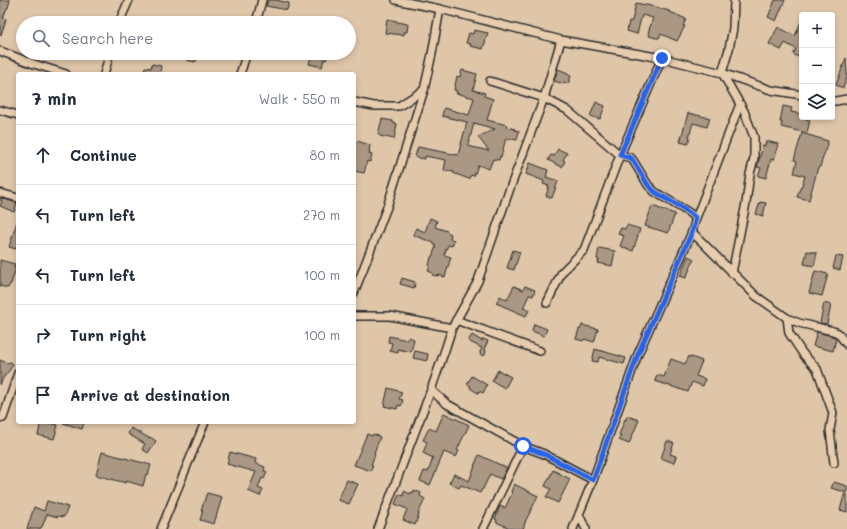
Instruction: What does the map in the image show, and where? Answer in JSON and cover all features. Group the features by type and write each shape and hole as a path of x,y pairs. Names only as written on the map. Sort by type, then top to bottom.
{"street":[{"path":"122,16 129,0"},
{"path":"258,16 262,0"},
{"path":"396,0 440,9 561,40 662,58 722,73 771,90 799,95"},
{"path":"732,274 754,158 754,137 744,111 722,73 729,49 734,0"},
{"path":"356,288 387,207 424,90 440,9"},
{"path":"378,529 431,390 452,328 478,281 509,191 544,98 561,40"},
{"path":"0,51 16,57"},
{"path":"547,303 562,272 584,250 620,155 662,58"},
{"path":"24,60 60,72"},
{"path":"105,72 108,60"},
{"path":"241,72 245,60"},
{"path":"490,81 544,98 567,110 620,155 631,158 648,185 655,192 696,218"},
{"path":"356,102 374,106 399,106 424,90"},
{"path":"835,101 847,99"},
{"path":"573,529 593,480 638,354 692,232 740,104"},
{"path":"0,110 16,114"},
{"path":"0,193 16,197"},
{"path":"692,232 732,274 756,296 787,318 800,323 833,331 838,334 847,345"},
{"path":"356,316 390,316 452,328"},
{"path":"787,318 789,333 803,354 817,369 833,413 830,430 834,463"},
{"path":"456,320 540,351"},
{"path":"3,418 16,379"},
{"path":"431,390 447,404 523,446 544,454 593,480"},
{"path":"161,529 204,424"},
{"path":"484,529 523,446"},
{"path":"578,515 586,529"}],"building":[{"path":"0,0 10,0 3,18 6,19 1,35 0,34"},
{"path":"268,0 289,3 287,10 266,6"},
{"path":"775,0 785,0 776,21 768,17"},
{"path":"636,3 669,11 686,19 683,26 685,26 677,41 661,34 659,38 649,36 650,34 648,33 653,18 642,15 637,34 627,31 629,21 632,21"},
{"path":"387,19 408,24 407,32 404,32 404,35 385,33"},
{"path":"799,26 798,57 793,54 796,49 785,43 781,50 769,44 778,27 795,36"},
{"path":"474,30 488,33 483,49 470,46 471,44 466,43 469,33 473,34"},
{"path":"846,58 847,77 843,88 836,85"},
{"path":"310,60 324,60 322,67 309,64"},
{"path":"152,64 161,66 160,72 144,72 145,67 151,68"},
{"path":"558,69 568,73 567,74 571,76 568,84 554,81"},
{"path":"462,70 477,74 473,90 485,93 484,96 493,99 487,120 507,125 506,127 519,131 517,140 506,138 499,160 493,159 489,169 478,165 474,176 471,175 469,179 453,173 454,172 444,170 446,160 425,156 425,159 415,157 418,147 458,155 467,122 442,116 444,108 469,115 474,98 456,93 457,91 454,90 457,76 460,77","holes":["474,123 495,129 478,137 489,151 468,146"]},
{"path":"596,102 605,106 600,119 590,116"},
{"path":"783,106 792,108 791,112 799,113 799,120 810,120 807,133 781,127 782,122 780,122"},
{"path":"688,113 710,118 707,127 693,123 688,144 680,142"},
{"path":"382,119 393,121 393,123 397,124 394,139 380,136 378,134"},
{"path":"802,133 828,141 820,167 818,167 809,200 797,197 805,176 794,173 797,161 794,160"},
{"path":"357,141 370,145 369,154 372,155 370,162 367,161 364,173 356,171"},
{"path":"766,141 778,144 774,160 771,159 766,178 758,176 761,168 757,167 763,145 765,146"},
{"path":"558,149 567,153 563,160 565,161 562,167 548,160 551,155 554,156"},
{"path":"530,163 548,170 546,177 558,181 552,198 546,196 549,186 543,184 544,181 526,174"},
{"path":"1,198 16,203 14,212 0,206 2,201 0,200"},
{"path":"760,202 766,203 763,216 756,214"},
{"path":"652,206 675,214 668,233 645,226"},
{"path":"430,218 437,221 435,227 447,231 451,234 450,239 454,240 452,246 448,245 444,255 451,257 445,277 432,275 433,273 428,271 431,257 436,246 434,243 413,235 416,228 425,232"},
{"path":"16,225 16,249 9,247"},
{"path":"627,225 640,229 633,251 620,246 624,236 618,234 621,228 625,229"},
{"path":"599,248 615,251 612,266 598,263 599,260 597,259"},
{"path":"513,250 520,252 514,270 507,268"},
{"path":"807,251 817,253 814,266 804,264"},
{"path":"688,256 694,259 686,278 680,276"},
{"path":"836,256 843,257 840,270 833,268"},
{"path":"0,260 15,264 14,268 16,268 11,284 8,288 0,286"},
{"path":"815,271 828,274 822,296 809,293"},
{"path":"402,278 415,282 414,288 400,284"},
{"path":"514,286 523,290 525,286 535,290 533,296 529,295 523,308 529,310 526,316 496,303 500,296 507,300"},
{"path":"824,303 831,305 827,324 820,323"},
{"path":"534,324 547,329 544,336 532,331"},
{"path":"582,325 598,329 594,342 584,339 583,341 576,339"},
{"path":"817,332 835,337 836,339 833,351 813,346"},
{"path":"472,335 482,341 483,339 488,341 484,349 486,351 485,355 483,356 480,354 482,348 468,341"},
{"path":"389,336 407,340 408,337 414,339 411,352 398,349 398,353 390,351 392,343 388,342"},
{"path":"595,349 626,358 624,364 599,357 598,362 592,361"},
{"path":"415,351 428,354 427,361 413,358"},
{"path":"689,356 702,361 696,376 705,379 703,386 692,382 688,392 655,381 657,375 664,377 671,359 685,364"},
{"path":"0,360 7,363 11,362 13,365 4,376 0,385"},
{"path":"498,370 511,377 505,388 492,381"},
{"path":"472,376 487,385 483,393 479,391 478,393 467,384"},
{"path":"388,388 402,392 399,399 403,400 401,406 398,405 397,409 384,406"},
{"path":"444,413 469,425 457,450 459,451 456,457 444,452 430,485 420,481 424,471 428,472 433,458 423,453 427,442 423,440 429,428 436,431"},
{"path":"627,416 639,420 629,444 619,440 621,436 619,435"},
{"path":"41,424 58,425 54,439 38,435"},
{"path":"66,424 84,424 82,429"},
{"path":"131,428 156,441 148,453 142,449 145,444 128,434"},
{"path":"367,434 372,436 373,434 380,437 374,453 371,471 354,465"},
{"path":"667,441 674,443 670,454 676,456 674,463 661,458"},
{"path":"102,452 151,465 148,475 146,474 143,486 96,475"},
{"path":"230,452 256,459 255,463 265,467 264,471 267,472 264,479 262,478 258,488 263,490 260,496 248,491 256,472 227,464"},
{"path":"479,455 507,468 501,479 490,474 480,493 461,485 459,488 449,483 454,474 469,481"},
{"path":"553,470 570,479 558,503 546,497 551,489 545,486"},
{"path":"347,480 358,484 349,504 338,500"},
{"path":"834,482 847,486 847,512 840,510 845,492 831,488"},
{"path":"514,484 538,496 523,529 512,529 496,522 497,520 495,519 500,506 505,508 512,493"},
{"path":"414,490 421,493 420,496 425,499 415,525 403,520 407,509 395,504 399,494 403,496 404,491 410,494 411,492 413,493"},
{"path":"207,493 222,497 214,524 200,520 203,510 201,510"},
{"path":"47,501 68,507 64,517 47,514 40,529 27,529 34,507 44,511"}],"route":[{"path":"523,446 544,454 593,480 638,354 692,232 696,218 655,192 648,185 631,158 620,155 662,58"}]}
